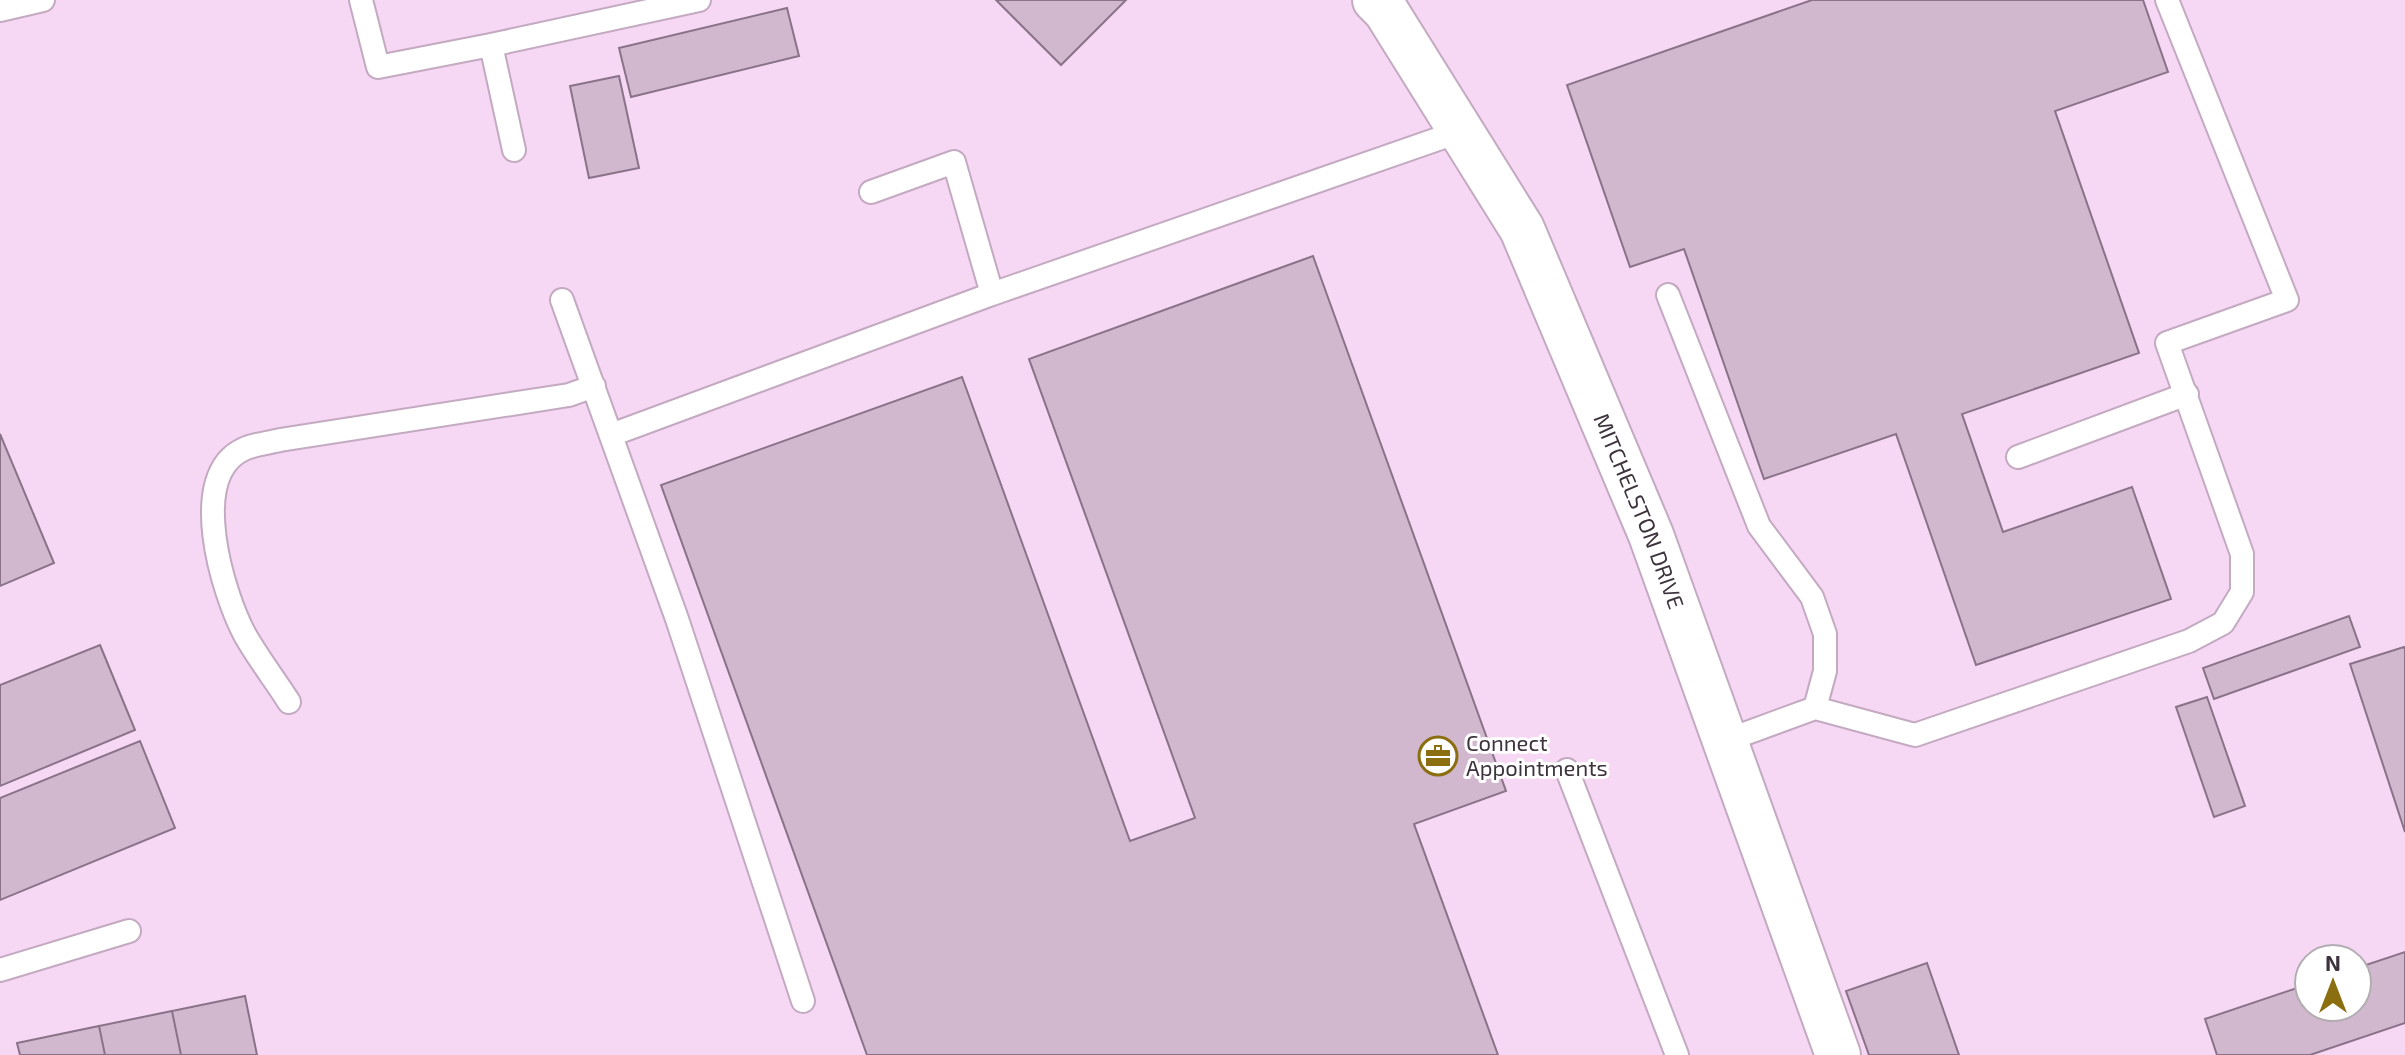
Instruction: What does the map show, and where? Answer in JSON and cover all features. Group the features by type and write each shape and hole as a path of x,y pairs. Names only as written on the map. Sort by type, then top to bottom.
{"street":[{"name":"MITCHELSTON DRIVE","path":"1390,4 1461,131 1522,229 1651,535 1838,1055"}],"lane":[{"path":"0,10 43,0"},
{"path":"361,0 378,67 699,0"},
{"path":"1725,741 1815,708 1915,735 2189,641 2223,623 2242,592 2242,554 2167,343 2287,300 2167,0"},
{"path":"491,45 514,150"},
{"path":"611,435 992,294 1461,131"},
{"path":"871,192 954,162 992,294"},
{"path":"1668,295 1759,526 1812,597 1825,634 1825,671 1815,708"},
{"path":"562,300 677,619 803,1001"},
{"path":"289,702 245,635 219,568 213,507 216,482 227,463 243,449 280,440 569,395 594,386"},
{"path":"2018,457 2187,394"},
{"path":"1567,770 1677,1055"},
{"path":"0,970 129,931"}],"shaded area":[{"path":"0,0 2405,0 2405,1055 0,1055"}],"building":[{"path":"996,0 1126,0 1061,65"},
{"path":"1812,0 2143,0 2168,72 2055,111 2139,353 1962,414 2003,532 2132,487 2171,599 1976,665 1896,434 1764,479 1684,249 1630,267 1567,85"},
{"path":"787,8 799,56 631,97 619,48"},
{"path":"619,76 639,168 589,178 570,86"},
{"path":"1313,256 1506,791 1414,824 1498,1055 867,1055 661,485 962,377 1130,841 1195,818 1029,359"},
{"path":"0,434 54,563 0,586"},
{"path":"2349,616 2360,647 2214,699 2203,668"},
{"path":"100,645 135,730 0,786 0,685"},
{"path":"2404,647 2405,650 2405,832 2350,664"},
{"path":"2207,697 2245,806 2214,817 2176,707"},
{"path":"140,741 175,828 0,900 0,798"},
{"path":"2405,952 2405,1023 2310,1055 2217,1055 2205,1019 2293,989 2293,1023 2373,1023 2373,963"},
{"path":"1927,963 1959,1055 1869,1055 1846,991"},
{"path":"245,996 257,1055 181,1055 172,1011"},
{"path":"172,1011 181,1055 105,1055 99,1026"},
{"path":"99,1026 105,1055 20,1055 17,1043"}],"place":[{"name":"Connect Appointments","path":"1438,756"}]}
